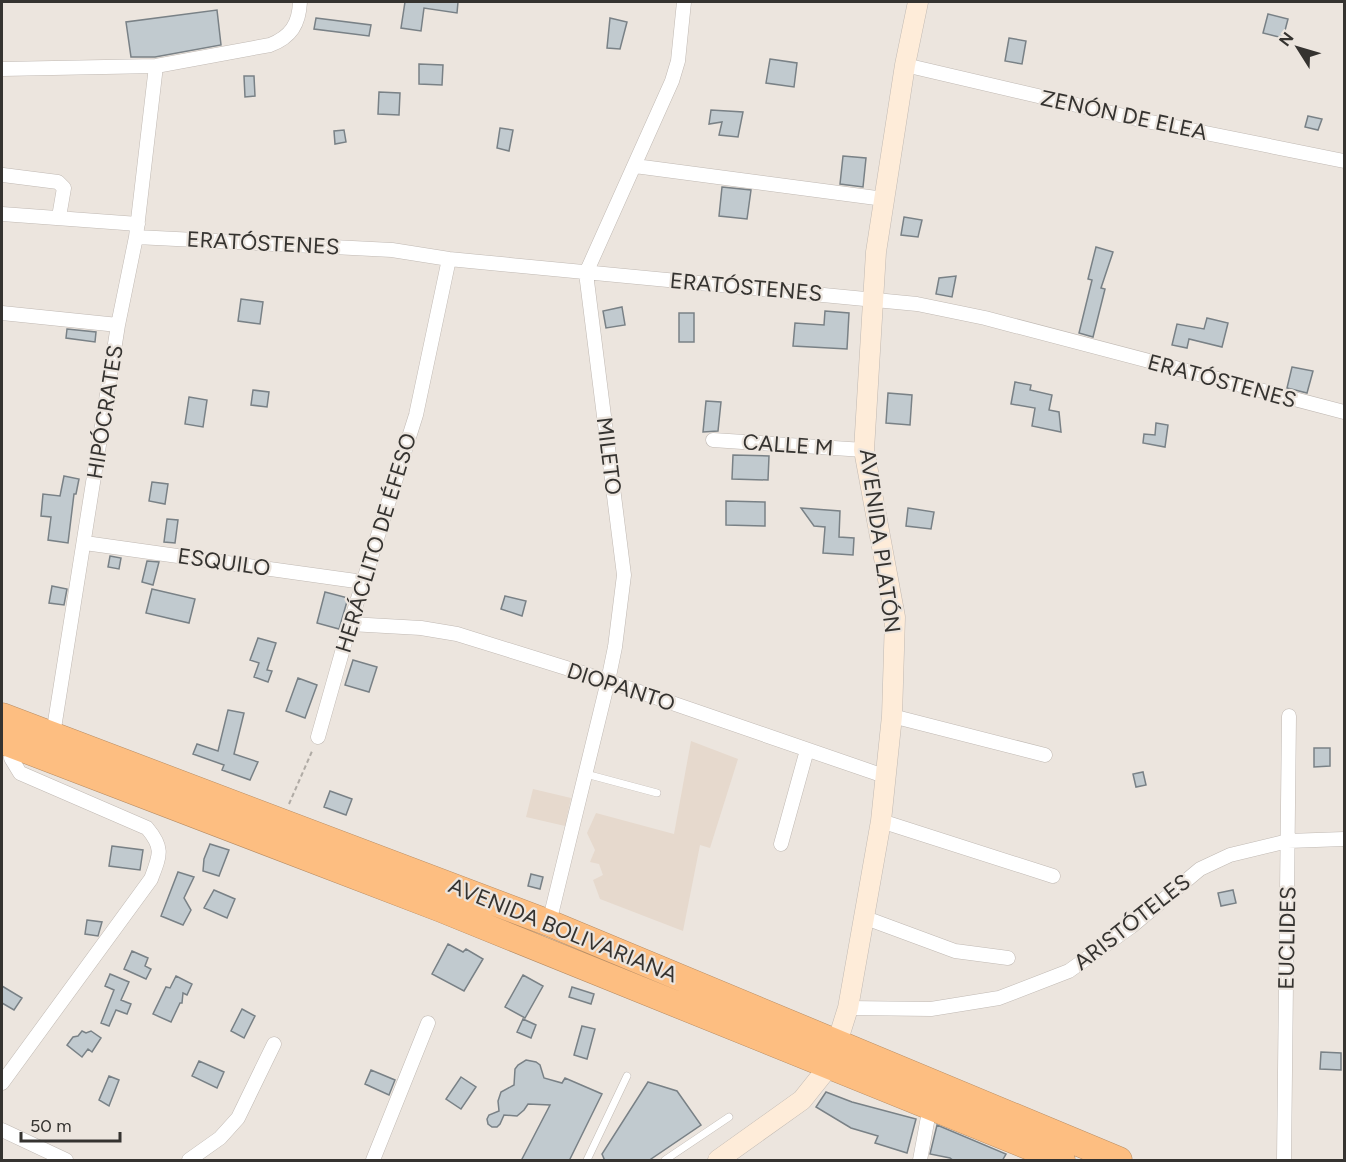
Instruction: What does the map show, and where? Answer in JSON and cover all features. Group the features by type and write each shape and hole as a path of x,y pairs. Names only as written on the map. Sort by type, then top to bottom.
{"highway":[{"name":"AVENIDA BOLIVARIANA","path":"2,716 51,746 441,909 1119,1161"},
{"name":"AVENIDA BOLIVARIANA","path":"8,743 51,746 282,820 549,923 777,1017 833,1054 930,1106 1062,1161"}],"street":[{"path":"2,69 156,66 270,45 283,40 292,32 298,21 300,2"},
{"path":"585,273 672,81 678,61 684,2"},
{"name":"AVENIDA PLATÓN","path":"833,1054 848,1008 881,821 892,716 895,617 864,450 876,252 905,65 918,2"},
{"name":"ZENÓN DE ELEA","path":"905,65 1141,120 1344,161"},
{"name":"HIPÓCRATES","path":"51,746 118,324 137,230 156,66"},
{"path":"635,166 884,199"},
{"path":"3,175 58,182 64,188 59,217"},
{"name":"ERATÓSTENES","path":"2,214 59,217 137,230 392,250 449,259 585,273 873,298 917,304 985,318 1344,412"},
{"name":"HERÁCLITO DE ÉFESO","path":"318,737 350,624 416,415 449,259"},
{"name":"MILETO","path":"549,923 608,681 615,647 624,575 585,273"},
{"path":"2,313 118,324"},
{"name":"CALLE M","path":"713,441 864,450"},
{"name":"ESQUILO","path":"85,543 363,582"},
{"name":"DIOPANTO","path":"350,624 421,628 457,634 608,681 887,777"},
{"path":"892,716 1045,755"},
{"name":"EUCLIDES","path":"1284,1161 1289,716"},
{"path":"2,1083 151,879 159,858 158,840 147,828 20,773 11,758 8,743"},
{"path":"781,844 807,750"},
{"path":"881,821 1053,876"},
{"name":"ARISTÓTELES","path":"848,1008 932,1009 999,998 1069,971 1132,926 1200,869 1230,855 1287,841 1344,840"},
{"path":"864,918 955,951 1008,958"},
{"path":"373,1161 428,1023"},
{"path":"189,1161 220,1138 238,1118 274,1044"},
{"path":"718,1161 802,1100 833,1054"},
{"path":"920,1161 930,1106"},
{"path":"2,1130 66,1161"}],"lane":[{"path":"586,774 657,792"},
{"path":"586,1161 627,1076"},
{"path":"665,1161 729,1117"}],"path":[{"path":"282,820 318,737"}],"shaded area":[{"path":"691,741 738,759 710,848 700,845 683,931 600,899 593,880 603,875 599,864 590,862 595,850 587,833 596,813 674,834"},
{"path":"533,789 571,798 565,826 526,817"}],"building":[{"path":"405,2 458,2 457,13 424,8 421,31 401,28"},
{"path":"217,10 221,45 155,57 131,57 126,22"},
{"path":"1268,14 1288,19 1283,38 1263,33"},
{"path":"316,18 371,25 369,36 314,29"},
{"path":"610,18 627,22 620,49 607,48"},
{"path":"1009,38 1026,41 1022,64 1005,61"},
{"path":"770,59 797,63 794,87 766,83"},
{"path":"419,64 443,65 442,85 419,84"},
{"path":"244,76 254,76 255,96 245,97"},
{"path":"379,92 400,93 399,115 378,114"},
{"path":"711,110 743,112 738,137 719,135 722,122 709,124"},
{"path":"1308,116 1322,119 1318,130 1305,127"},
{"path":"500,128 513,130 509,151 497,148"},
{"path":"344,130 346,142 335,144 334,131"},
{"path":"843,156 866,158 863,187 840,184"},
{"path":"722,187 751,190 747,219 719,216"},
{"path":"904,217 922,220 918,237 901,235"},
{"path":"1096,247 1113,252 1101,288 1105,289 1093,337 1079,333 1092,280 1088,279"},
{"path":"956,276 952,297 936,294 939,278"},
{"path":"241,299 263,302 260,324 238,321"},
{"path":"622,307 625,325 606,328 603,311"},
{"path":"825,311 849,313 847,349 793,346 795,323 824,325"},
{"path":"679,313 694,313 694,342 679,342"},
{"path":"1207,318 1228,323 1222,347 1189,339 1187,348 1172,345 1177,324 1204,329"},
{"path":"67,329 96,332 95,342 66,338"},
{"path":"1292,367 1313,371 1307,393 1287,388"},
{"path":"1015,382 1031,385 1030,390 1052,395 1049,410 1059,412 1061,432 1032,426 1035,408 1011,404"},
{"path":"253,390 269,392 267,407 251,405"},
{"path":"888,393 912,395 910,425 886,423"},
{"path":"189,397 207,400 203,427 185,424"},
{"path":"706,401 721,402 718,431 703,432"},
{"path":"1156,423 1168,425 1165,447 1143,443 1144,434 1155,435"},
{"path":"733,455 769,456 768,480 732,479"},
{"path":"64,476 79,479 76,494 74,494 68,543 48,540 51,517 41,516 43,494 60,496"},
{"path":"152,482 168,484 165,504 149,501"},
{"path":"726,501 765,502 765,526 726,525"},
{"path":"801,508 840,511 839,537 854,538 853,555 823,553 825,527 814,526"},
{"path":"908,508 934,512 931,529 906,526"},
{"path":"167,519 178,520 175,543 164,542"},
{"path":"110,556 121,558 119,569 108,567"},
{"path":"147,561 159,562 153,585 142,582"},
{"path":"52,586 67,589 64,605 49,603"},
{"path":"152,589 195,599 189,623 146,613"},
{"path":"325,592 348,598 339,629 317,623"},
{"path":"505,596 526,601 522,616 501,609"},
{"path":"258,638 276,643 267,670 272,671 268,682 254,677 259,663 250,660"},
{"path":"353,660 377,667 369,692 345,685"},
{"path":"298,678 317,685 305,718 286,711"},
{"path":"228,710 244,713 234,754 258,762 250,780 222,770 224,765 193,754 197,744 218,751"},
{"path":"1314,748 1330,748 1330,766 1314,767"},
{"path":"1143,772 1146,785 1136,787 1133,774"},
{"path":"330,791 352,799 346,815 324,807"},
{"path":"210,844 229,850 219,876 203,871 204,859"},
{"path":"112,846 143,850 140,870 109,866"},
{"path":"178,872 194,877 184,898 191,910 183,925 161,916"},
{"path":"531,874 543,877 540,889 528,886"},
{"path":"214,890 235,899 227,918 204,908"},
{"path":"1233,890 1236,903 1221,906 1218,893"},
{"path":"87,920 102,922 98,936 85,934"},
{"path":"448,944 463,952 466,949 483,959 464,991 432,974"},
{"path":"132,951 148,958 145,966 151,969 146,979 124,969"},
{"path":"110,974 129,982 121,1000 131,1004 127,1014 116,1010 109,1026 101,1023 114,990 105,986"},
{"path":"523,975 543,986 525,1018 505,1007"},
{"path":"176,976 192,984 187,995 183,993 182,1003 171,1022 153,1014 166,987 170,988"},
{"path":"2,986 22,998 14,1010 2,1003"},
{"path":"572,987 594,994 591,1004 569,997"},
{"path":"242,1009 255,1016 244,1038 231,1031"},
{"path":"523,1019 536,1025 531,1038 517,1032"},
{"path":"582,1026 595,1029 587,1059 574,1055"},
{"path":"82,1031 86,1033 91,1031 101,1038 92,1052 88,1049 82,1057 67,1045"},
{"path":"1321,1052 1341,1053 1341,1070 1320,1069"},
{"path":"526,1060 540,1065 544,1078 562,1083 565,1078 602,1094 569,1161 521,1161 550,1105 528,1104 517,1116 504,1115 497,1127 488,1124 489,1115 499,1111 498,1101 501,1092 514,1085 515,1069"},
{"path":"199,1061 224,1072 217,1088 192,1076"},
{"path":"371,1070 395,1080 389,1095 365,1084"},
{"path":"109,1076 119,1080 109,1106 99,1100"},
{"path":"461,1077 476,1087 461,1109 446,1099"},
{"path":"648,1082 677,1091 701,1125 648,1161 605,1161 602,1154"},
{"path":"826,1092 852,1102 916,1119 907,1153 875,1143 878,1136 851,1128 816,1107"},
{"path":"937,1125 1006,1154 1002,1161 954,1161 930,1154"}]}
